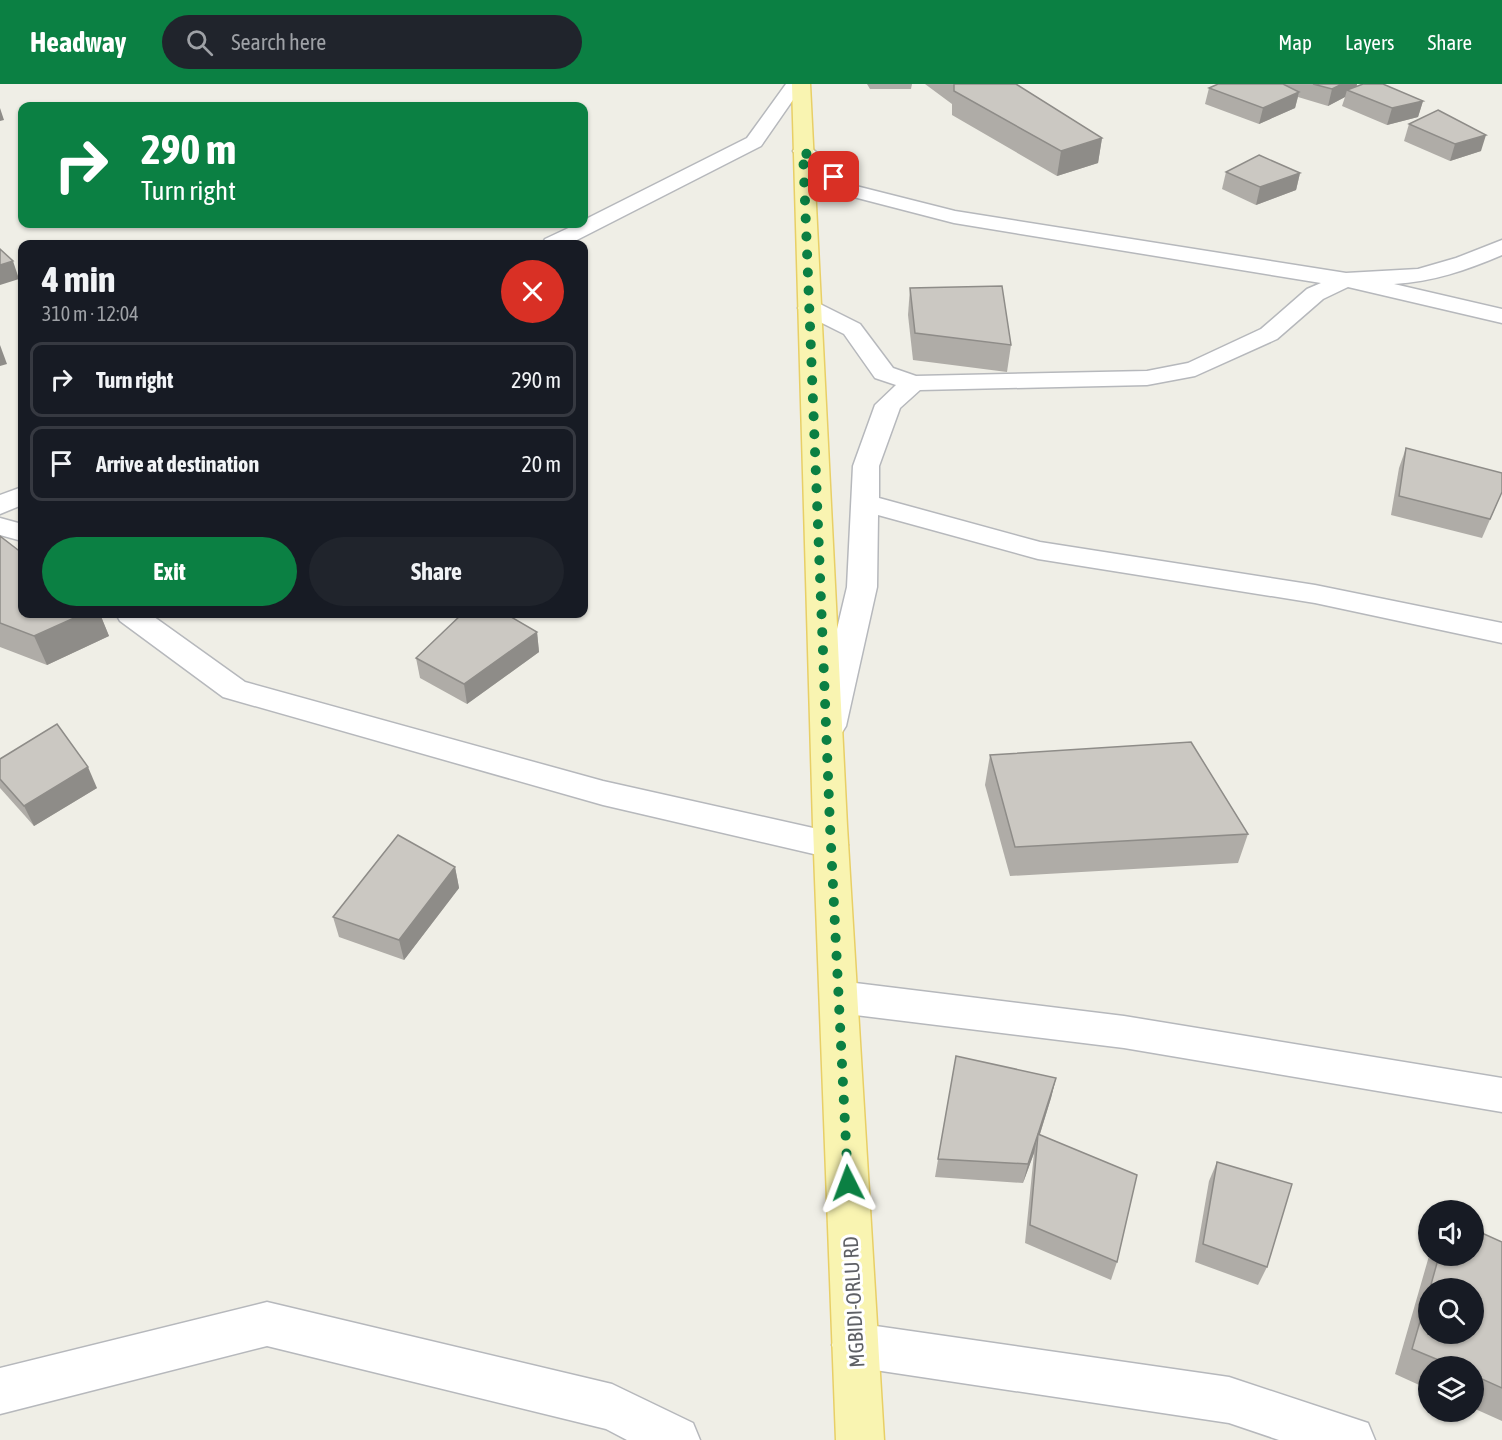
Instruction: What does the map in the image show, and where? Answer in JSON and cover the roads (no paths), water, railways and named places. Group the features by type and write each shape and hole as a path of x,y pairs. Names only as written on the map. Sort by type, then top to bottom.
{"main road":[{"name":"MGBIDI-ORLU RD","path":"801,84 831,845 860,1440"}],"street":[{"path":"588,226 754,142 795,84"},
{"path":"803,151 849,190 954,217 1346,280 1502,316"},
{"path":"561,240 585,228"},
{"path":"810,308 852,329 884,373 914,383 1147,378 1195,369 1269,334 1315,294 1346,280 1419,276 1502,247"},
{"path":"828,736 862,587 866,466 888,405 914,383"},
{"path":"0,506 18,497"},
{"path":"864,503 1038,550 1315,594 1502,633"},
{"path":"0,526 18,532"},
{"path":"136,618 234,690 603,793 831,845"},
{"path":"839,997 1124,1032 1502,1095"},
{"path":"0,1391 267,1324 612,1407 675,1440"},
{"path":"855,1345 1228,1400 1351,1440"}]}
